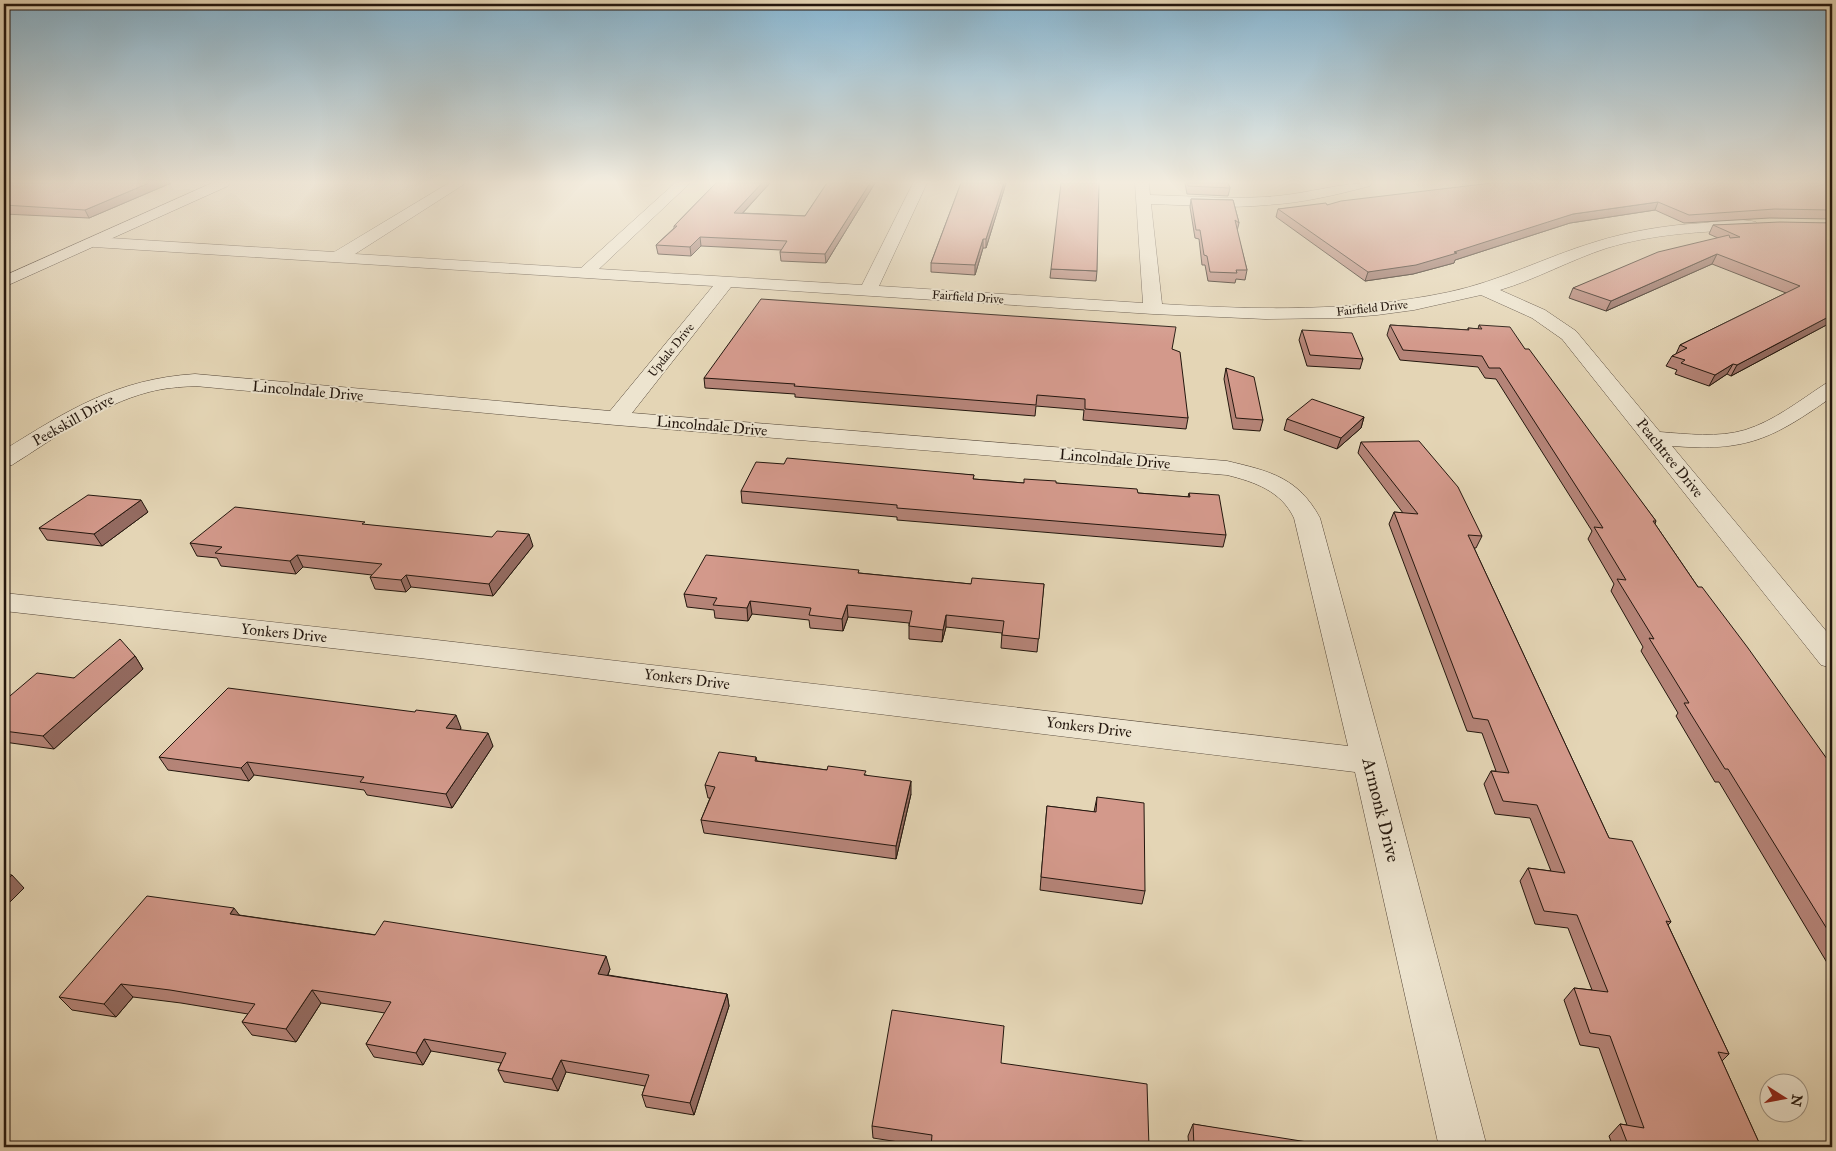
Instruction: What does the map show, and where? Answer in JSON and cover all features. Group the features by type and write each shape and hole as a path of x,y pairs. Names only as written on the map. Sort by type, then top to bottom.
{"street":[{"path":"4,282 106,237"},
{"path":"338,257 371,237"},
{"path":"585,273 625,237"},
{"path":"868,291 894,237"},
{"path":"1147,237 1153,309"},
{"name":"Fairfield Drive","path":"94,242 1228,314 1348,311 1418,303 1513,280 1602,245 1640,237"},
{"name":"Updale Drive","path":"616,418 726,282"},
{"name":"Peachtree Drive","path":"1482,289 1530,309 1555,323 1582,349 1832,658"},
{"name":"Lincolndale Drive","path":"144,386 195,380 616,418 1228,468 1278,483"},
{"name":"Peekskill Drive","path":"4,460 90,407 144,386"},
{"path":"1653,438 1721,441 1742,438 1762,432 1832,388"},
{"name":"Armonk Drive","path":"1278,483 1294,496 1307,518 1369,761 1463,1147"},
{"name":"Yonkers Drive","path":"4,602 428,648 1369,761"}],"building":[{"path":"665,237 836,237 825,254 780,252 787,241 700,237 690,247 656,245"},
{"path":"941,237 987,237 986,239 983,239 975,265 931,263"},
{"path":"1055,237 1098,237 1097,271 1051,269"},
{"path":"1201,237 1239,237 1247,270 1236,270 1237,273 1210,272 1207,256 1204,255"},
{"path":"1318,237 1502,237 1416,265 1368,272"},
{"path":"1722,237 1832,237 1832,315 1737,365 1733,364 1715,375 1681,363 1685,360 1672,356 1687,348 1680,345 1800,286 1717,254 1611,301 1573,288 1658,252"},
{"path":"761,299 1176,327 1172,349 1180,352 1188,418 1085,409 1085,399 1037,395 1036,405 704,378"},
{"path":"1390,325 1469,330 1468,328 1482,329 1479,325 1510,327 1525,349 1529,349 1656,521 1653,521 1698,587 1702,587 1748,648 1832,766 1832,937 1728,769 1725,769 1684,703 1689,703 1649,638 1654,639 1617,579 1626,580 1594,527 1603,528 1500,368 1489,368 1482,356 1403,350"},
{"path":"1302,330 1352,333 1363,359 1310,355"},
{"path":"1226,368 1254,377 1263,420 1236,418"},
{"path":"1312,399 1364,417 1341,438 1287,419"},
{"path":"1419,441 1458,487 1482,536 1468,535 1609,838 1632,841 1671,922 1666,921 1729,1054 1718,1052 1761,1147 1629,1147 1620,1124 1644,1128 1610,1036 1590,1033 1574,988 1608,992 1577,915 1544,911 1528,868 1565,873 1537,805 1503,801 1491,771 1509,773 1488,720 1473,718 1394,512 1418,514 1361,442"},
{"path":"787,458 974,475 973,479 1024,483 1024,479 1056,481 1056,483 1137,489 1138,493 1190,497 1189,493 1219,495 1226,535 897,508 897,505 741,491 756,462 784,464"},
{"path":"88,495 141,500 94,534 39,528"},
{"path":"235,507 365,522 362,524 492,537 497,531 529,534 489,584 406,575 401,580 370,577 382,564 297,555 290,561 215,553 222,547 190,543"},
{"path":"706,555 859,570 858,573 971,584 972,578 1044,584 1039,639 1002,635 1004,621 946,615 943,630 909,626 912,611 847,605 842,619 809,615 811,608 750,601 747,608 713,605 717,598 684,594"},
{"path":"120,639 135,656 43,736 4,731 4,701 37,673 74,678"},
{"path":"228,688 415,712 416,710 456,715 446,728 488,733 446,794 360,782 364,777 247,762 241,768 159,757"},
{"path":"719,752 756,757 755,761 827,770 828,766 866,771 864,775 911,781 896,846 701,820 715,787 705,785"},
{"path":"1097,797 1144,803 1145,891 1041,877 1047,806 1096,812"},
{"path":"4,874 12,875 4,883"},
{"path":"147,896 234,908 230,914 375,935 384,921 606,956 598,974 727,994 690,1103 642,1095 649,1075 561,1060 552,1079 498,1070 506,1053 424,1039 416,1053 366,1044 391,1002 312,990 286,1029 242,1022 255,1004 170,990 121,984 104,1004 59,997"},
{"path":"892,1010 1004,1026 1001,1063 1147,1084 1149,1147 931,1147 932,1135 872,1126"},
{"path":"1193,1124 1320,1144 1320,1147 1194,1147"}]}
